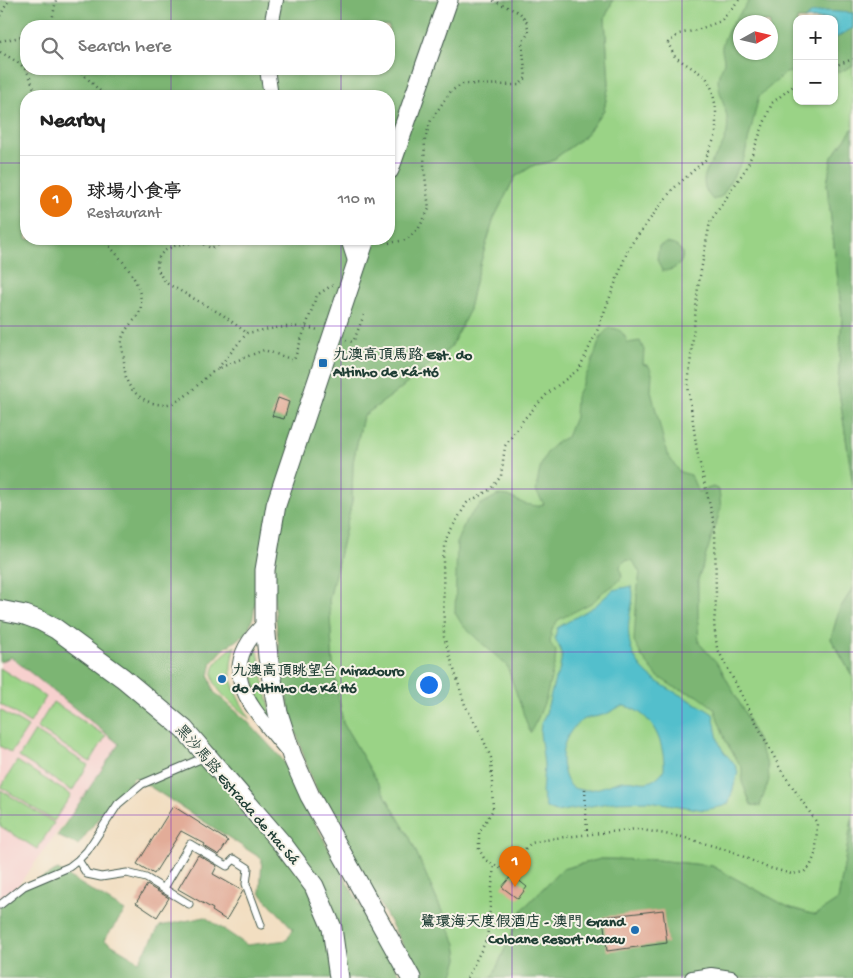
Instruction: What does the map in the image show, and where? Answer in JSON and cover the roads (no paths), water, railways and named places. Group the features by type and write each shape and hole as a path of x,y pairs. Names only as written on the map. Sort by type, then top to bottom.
{"main road":[{"path":"395,153 448,0"},
{"path":"363,245 276,505 265,570 265,623 268,657 278,713 292,756 310,796 411,978"},
{"name":"黑沙馬路 Estrada de Hac Sá","path":"0,610 25,615 40,621 83,648 184,729 289,852 314,886 332,928 339,978"}],"street":[{"path":"272,20 276,0"},
{"path":"268,75 270,90"},
{"path":"349,245 353,273"},
{"path":"265,623 252,635 243,651 239,669 241,687 249,704 292,756"},
{"path":"692,978 711,975 731,978"}],"lane":[{"path":"0,905 24,886 69,866 78,860 87,851 118,804 142,784 208,756"},
{"path":"164,888 190,844 227,866 234,859 248,868 246,884 261,925"},
{"path":"78,860 86,874 101,877 127,873 146,878 189,904"}],"water":[{"path":"824,11 853,13 853,28 838,37 838,15 809,15"},
{"path":"631,586 633,597 629,620 629,640 634,656 643,669 668,688 713,714 720,745 738,772 729,803 724,806 704,810 649,801 614,802 556,812 546,808 542,793 544,765 540,733 555,679 559,672 562,656 555,638 557,628 595,606 613,590","holes":["624,706 634,709 650,722 655,731 662,750 664,770 648,782 622,781 589,790 572,787 568,783 562,765 563,750 568,735 578,723 585,719 606,714"]}],"place":[{"name":"九澳高頂馬路 Est. do Altinho de Ká-Hó","path":"323,363"},
{"name":"九澳高頂眺望台 Miradouro do Altinho de Ká Hó","path":"222,679"},
{"name":"球場小食亭","path":"515,887"},
{"name":"鷺環海天度假酒店 - 澳門 Grand Coloane Resort Macau","path":"635,930"}]}
